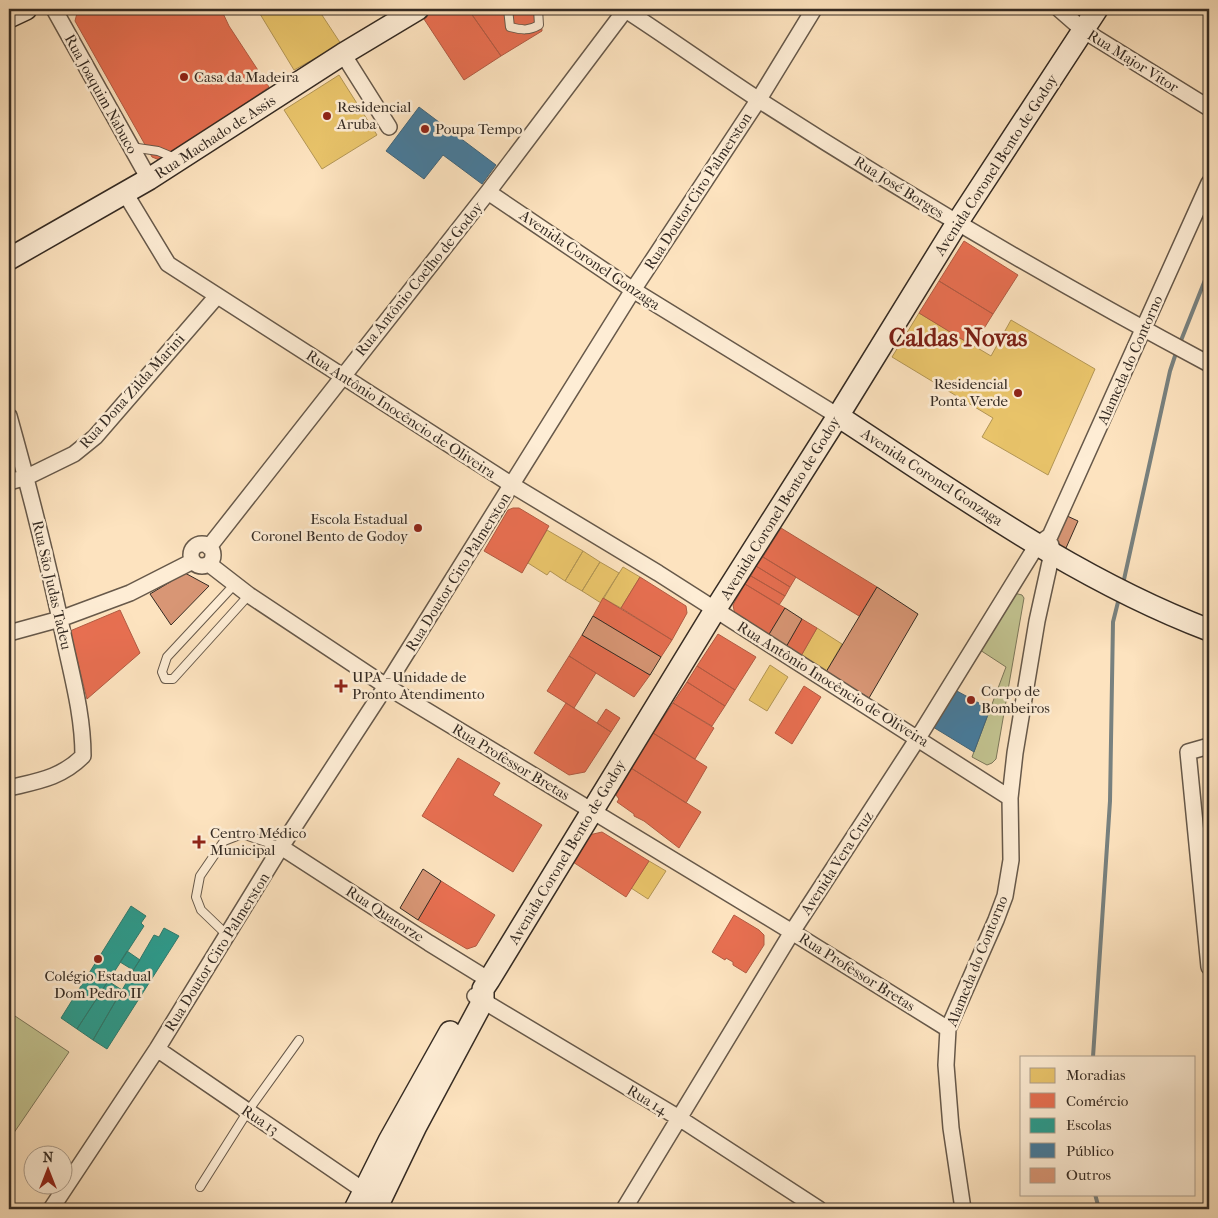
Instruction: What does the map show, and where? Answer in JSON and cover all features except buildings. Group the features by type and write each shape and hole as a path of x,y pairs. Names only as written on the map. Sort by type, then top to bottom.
{"main road":[{"path":"9,17 26,9"},
{"name":"Rua Machado de Assis","path":"9,259 149,179 343,54 418,9"},
{"name":"Avenida Coronel Bento de Godoy","path":"376,1209 482,991 715,610 957,223 1097,9"},
{"name":"Avenida Coronel Gonzaga","path":"838,416 1046,545 1098,580 1147,605 1209,630"},
{"name":"Avenida Coronel Bento de Godoy","path":"359,1200 389,1141 464,1006 482,991"}],"street":[{"name":"Rua Joaquim Nabuco","path":"54,9 149,179"},
{"name":"Rua José Borges","path":"625,9 758,99 957,223 1209,364"},
{"name":"Rua Antônio Coelho de Godoy","path":"9,632 60,619 130,593 193,560 192,556 195,547 204,545 209,547 342,375 488,192 625,9"},
{"name":"Rua Doutor Ciro Palmerston","path":"51,1209 156,1049 282,847 386,686 633,290 758,99 814,9"},
{"name":"Rua Major Vitor","path":"1059,9 1084,30 1209,108"},
{"path":"343,54 389,127"},
{"name":"Alameda do Contorno","path":"963,1209 951,1128 946,1065 948,1029 1005,896 1011,860 1010,798 1014,753 1037,621 1046,545 1209,183"},
{"name":"Avenida Coronel Gonzaga","path":"488,192 633,290 838,416"},
{"name":"Rua Antônio Inocêncio de Oliveira","path":"124,193 168,264 512,485 658,573 1010,798"},
{"name":"Rua Dona Zilda Marini","path":"9,482 26,477 74,454 95,436 217,296"},
{"name":"Rua São Judas Tadeu","path":"9,416 26,477 60,619 83,732 83,756 71,768 44,780 9,788"},
{"name":"Avenida Vera Cruz","path":"624,1209 792,932 1046,545"},
{"path":"193,560 201,566 208,564 212,560 213,555 209,547"},
{"name":"Rua Professor Bretas","path":"208,564 249,596 386,686 792,932 948,1029"},
{"path":"1209,746 1188,752 1206,901 1209,967"},
{"name":"Rua Quatorze","path":"282,847 429,943 482,991"},
{"name":"Rua 14","path":"482,991 819,1209"},
{"name":"Rua 13","path":"156,1049 248,1112 359,1200"}],"lane":[{"path":"508,9 510,27 522,30 531,30 539,25 538,9"},
{"path":"131,147 158,151 179,160"},
{"path":"234,585 166,657 162,672 166,679 173,679 249,596"},
{"path":"227,936 201,910 196,897 200,876 224,841 242,834 282,847"},
{"path":"200,1187 248,1112 299,1040"}],"green space":[{"path":"1014,593 1022,595 1024,598 996,759 987,765 972,757 1006,667 980,650"},
{"path":"9,1012 69,1052 9,1140"}],"waterway":[{"path":"1180,343 1209,270"},
{"path":"1123,584 1170,371 1177,350"},
{"path":"1093,1056 1110,801 1113,622 1119,598"},
{"path":"1096,1196 1099,1209"}],"place":[{"name":"Casa da Madeira","path":"184,77"},
{"name":"Residencial Aruba","path":"327,116"},
{"name":"Poupa Tempo","path":"425,129"},
{"name":"Residencial Ponta Verde","path":"1018,393"},
{"name":"Escola Estadual Coronel Bento de Godoy","path":"418,528"},
{"name":"UPA - Unidade de Pronto Atendimento","path":"341,686"},
{"name":"Corpo de Bombeiros","path":"971,700"},
{"name":"Centro Médico Municipal","path":"199,842"},
{"name":"Colégio Estadual Dom Pedro II","path":"98,959"}],"district":[{"name":"Caldas Novas","path":"958,337"}]}
